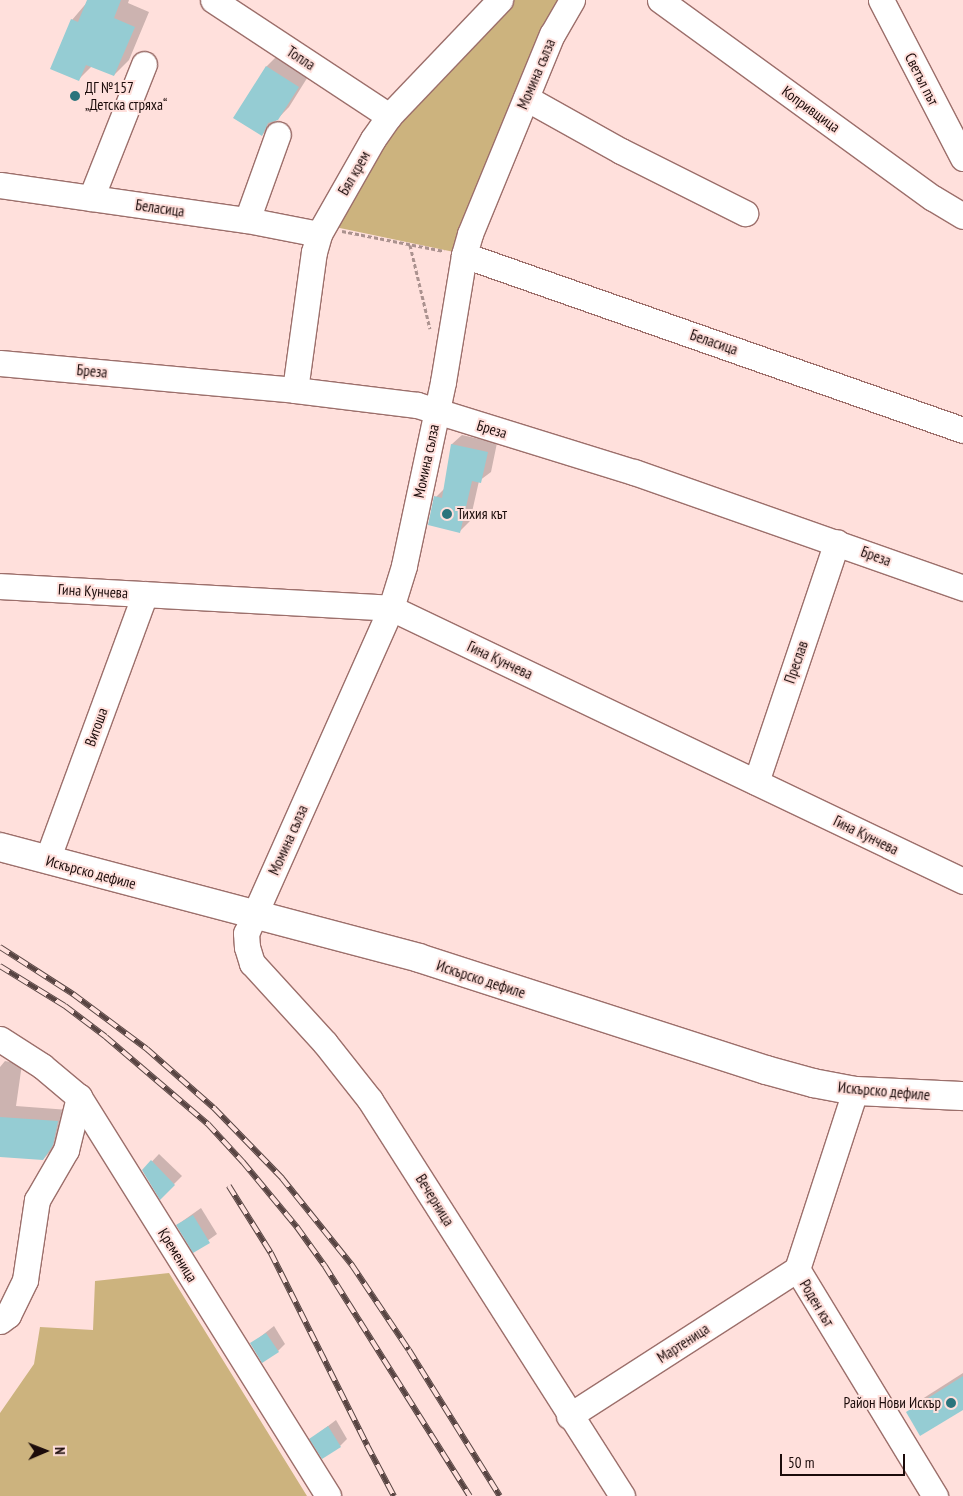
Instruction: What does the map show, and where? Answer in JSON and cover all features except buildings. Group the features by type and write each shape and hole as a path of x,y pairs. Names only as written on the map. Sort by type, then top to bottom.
{"main road":[{"name":"Искърско дефиле","path":"0,847 419,958 766,1070 855,1091 963,1096"}],"street":[{"name":"Топла","path":"213,0 390,116"},
{"name":"Бял крем","path":"295,390 314,252 321,230 373,140 390,116 500,0"},
{"name":"Момина сълза","path":"254,915 391,608 404,566 436,412 464,255 470,234 552,34 572,0"},
{"name":"Копривщица","path":"660,0 933,198 963,216"},
{"name":"Светъл път","path":"881,0 963,158"},
{"path":"91,198 144,64"},
{"path":"526,98 622,152 745,213"},
{"path":"247,220 278,134"},
{"name":"Беласица","path":"0,185 321,230"},
{"name":"Беласица","path":"464,255 963,430"},
{"name":"Бреза","path":"0,363 394,401 634,472 963,588"},
{"name":"Преслав","path":"756,782 836,542"},
{"name":"Гина Кунчева","path":"0,586 391,608 963,881"},
{"name":"Витоша","path":"47,860 144,594"},
{"name":"Вечерница","path":"254,915 246,933 246,947 252,963 325,1043 370,1100 426,1185 569,1416 622,1496"},
{"name":"Кременица","path":"0,1039 42,1066 79,1097 328,1496"},
{"name":"Роден кът","path":"855,1091 797,1269 935,1496"},
{"path":"0,1321 8,1314 25,1280 37,1200 66,1150 79,1097"},
{"name":"Мартеница","path":"569,1416 797,1269"}],"path":[{"path":"321,230 464,255"},
{"path":"410,245 432,336"}],"shaded area":[{"path":"510,0 563,0 454,252 335,227 395,122"},
{"path":"169,1273 307,1496 0,1496 0,1413 34,1364 40,1327 93,1330 95,1281"}],"railway":[{"path":"0,947 73,994 147,1049 214,1108 282,1178 352,1265 409,1350 500,1496"},
{"path":"0,966 65,1006 106,1037 208,1124 243,1162 297,1227 325,1266 470,1496"},
{"path":"229,1186 271,1253 394,1496"}],"place":[{"name":"ДГ №157 „Детска стряха“","path":"75,96"},
{"name":"Тихия кът","path":"447,514"},
{"name":"Район Нови Искър","path":"951,1403"}]}
